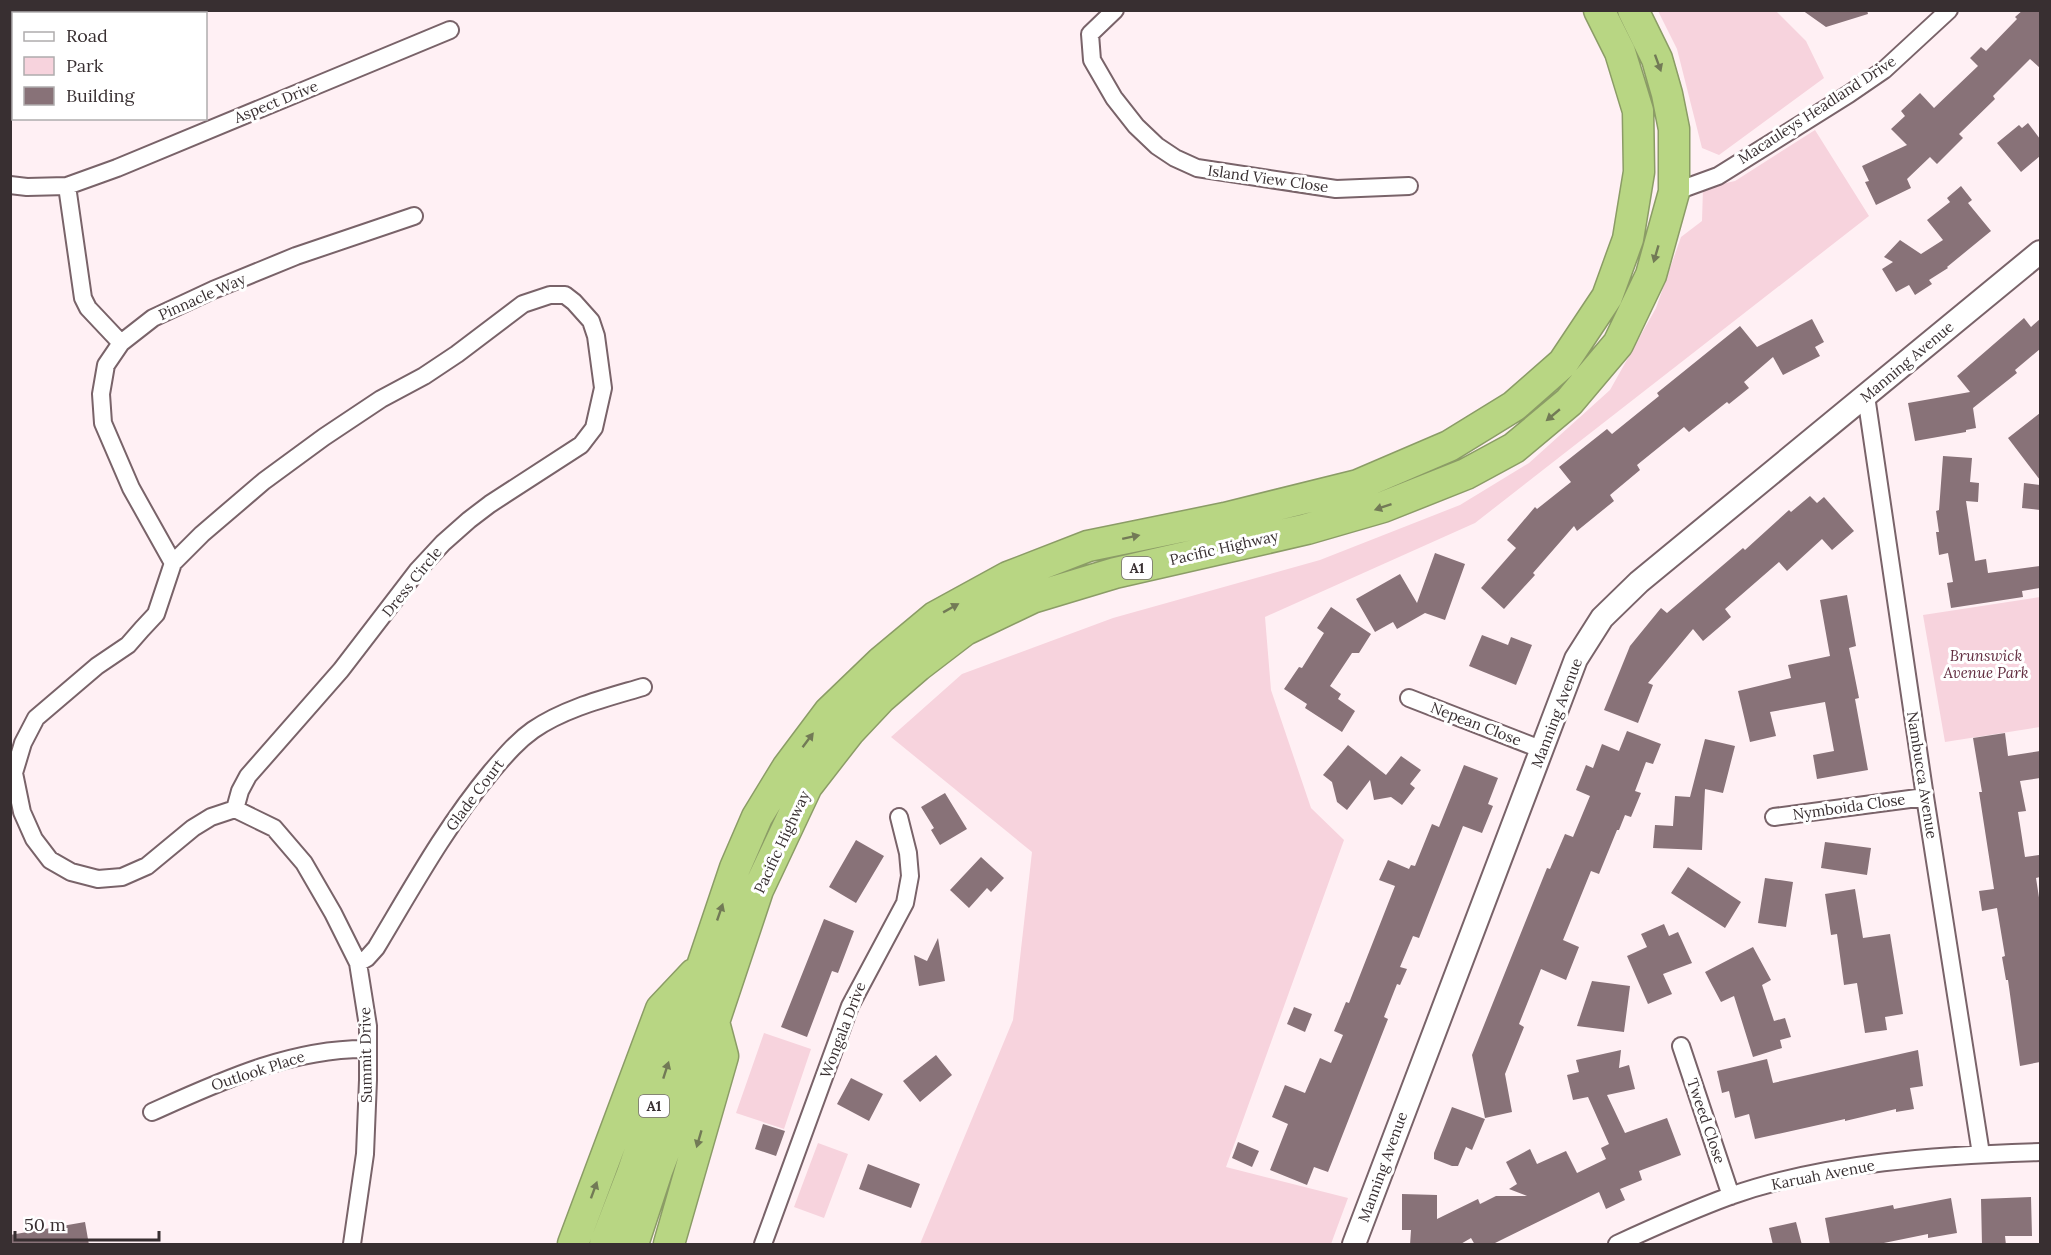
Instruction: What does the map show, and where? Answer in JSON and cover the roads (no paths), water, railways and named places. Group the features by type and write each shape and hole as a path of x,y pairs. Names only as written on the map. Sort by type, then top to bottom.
{"highway":[{"name":"Pacific Highway","path":"605,1245 632,1174 735,868 757,817 787,768 829,712 881,662 935,617 1008,577 1088,546 1225,518 1358,485 1449,446 1514,406 1563,363 1607,297 1628,238 1639,172 1638,111 1620,52 1599,10"},
{"name":"Pacific Highway","path":"633,1245 657,1171 714,1022 758,890 807,786 849,732 881,698 965,630 1032,598 1115,573 1307,529 1383,507 1466,474 1514,448 1569,402 1618,344 1651,275 1674,192 1674,129 1667,94 1658,60 1633,10"},
{"path":"573,1245 661,1009 700,967"},
{"path":"669,1245 723,1056 714,1022"}],"street":[{"name":"Island View Close","path":"1115,10 1090,34 1092,60 1114,98 1136,126 1157,146 1175,158 1197,168 1336,189 1410,186"},
{"name":"Macauleys Headland Drive","path":"1674,192 1718,176 1884,70 1949,10"},
{"name":"Aspect Drive","path":"10,185 67,186 128,164 450,30"},
{"path":"67,186 83,298 88,308 121,343"},
{"name":"Pinnacle Way","path":"173,563 131,488 103,423 101,394 106,365 121,343 153,318 213,290 296,256 414,216"},
{"name":"Manning Avenue","path":"1353,1245 1576,659 1602,618 1639,582 2040,252"},
{"name":"Dress Circle","path":"550,295 565,295 585,312 591,321 596,336 603,388 594,428 581,445 469,520 424,564 341,670 248,776 240,791 235,809 211,817 193,828 147,866 122,877 98,879 71,872 50,860 34,839 22,812 14,773 22,743 36,718 97,666 128,645 156,614 173,563 202,534 315,443 381,399 424,376 457,354 523,304 550,295"},
{"name":"Nambucca Avenue","path":"1866,396 1925,797 1981,1154"},
{"name":"Glade Court","path":"358,963 367,958 376,948 473,793 515,744 535,729 566,714 643,687"},
{"name":"Nepean Close","path":"1409,698 1543,750"},
{"name":"Nymboida Close","path":"1774,817 1925,797"},
{"name":"Summit Drive","path":"235,809 274,828 304,862 358,963 366,1006 368,1049 365,1154 353,1244"},
{"name":"Wongala Drive","path":"763,1245 850,1006 905,903 910,876 908,853 899,817"},
{"name":"Tweed Close","path":"1681,1047 1731,1196"},
{"name":"Outlook Place","path":"152,1112 224,1080 278,1061 316,1052 368,1049"},
{"name":"Karuah Avenue","path":"1617,1245 1731,1196 1831,1171 1919,1159 2040,1152"}],"park label":[{"name":"Brunswick Avenue Park","path":"1986,664"}]}
